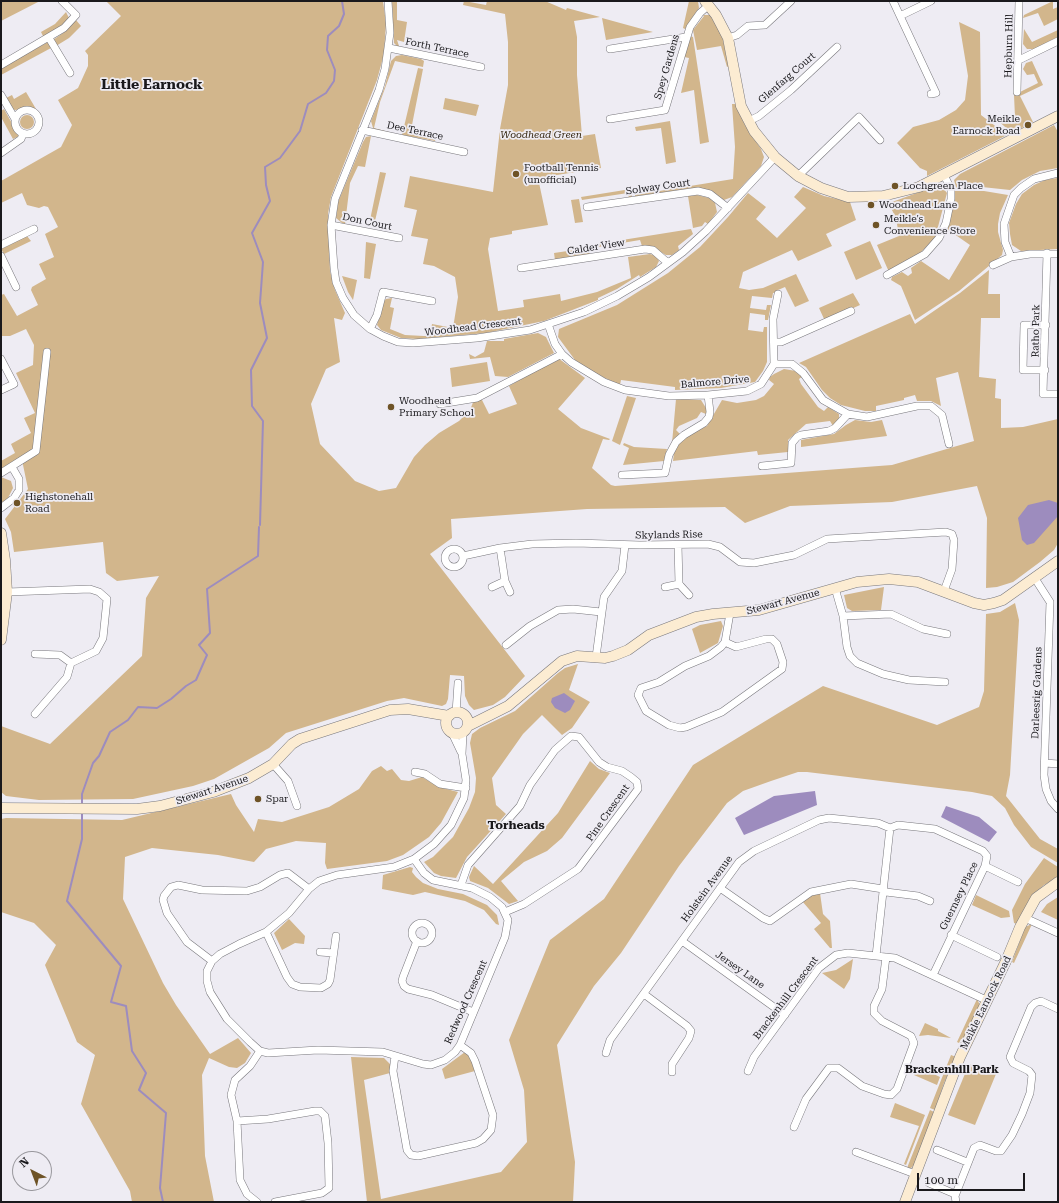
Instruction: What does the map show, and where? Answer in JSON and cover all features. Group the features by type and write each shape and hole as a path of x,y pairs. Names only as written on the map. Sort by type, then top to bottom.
{"street":[{"path":"1,65 64,28 76,15 62,1"},
{"name":"Woodhead Crescent","path":"388,1 390,33 385,69 379,90 335,199 331,225 336,282 343,298 354,315 370,329 383,336 398,342 427,343 477,338 530,330 584,312 618,296 668,263 706,231 775,157"},
{"path":"728,38 737,34 748,26 765,25 791,1"},
{"path":"893,1 936,93 932,94"},
{"path":"900,16 931,1"},
{"name":"Hepburn Hill","path":"1017,92 1019,60 1019,1"},
{"path":"707,3 728,38 732,53 737,92 741,106 754,132 775,157 798,176 821,188 848,197 868,198 906,191 944,175 1058,116"},
{"name":"Spey Gardens","path":"610,119 665,110 686,37 694,19 707,3"},
{"path":"610,49 686,37"},
{"path":"49,38 70,73"},
{"path":"1019,60 1058,41"},
{"name":"Glenfarg Court","path":"748,121 759,116 791,90 837,47"},
{"name":"Forth Terrace","path":"388,48 481,67"},
{"path":"1,95 15,119 15,126 23,134 31,134 35,131 38,124 37,117 28,111 20,113 15,119"},
{"path":"798,176 859,117 880,140"},
{"name":"Dee Terrace","path":"362,130 464,152"},
{"path":"1,153 21,139 23,134"},
{"path":"1010,257 1005,242 1004,224 1014,195 1034,179 1058,173"},
{"path":"887,275 925,254 939,238 946,223 951,199 951,189 944,175"},
{"name":"Solway Court","path":"587,207 698,191 710,194 728,208"},
{"name":"Don Court","path":"331,225 398,238"},
{"path":"1,245 34,229"},
{"name":"Calder View","path":"521,268 645,249 653,250 668,263"},
{"path":"994,265 1010,257 1047,253 1058,254"},
{"name":"Ratho Park","path":"1047,253 1045,370 1043,394 1058,394"},
{"path":"1,256 16,287"},
{"path":"370,329 377,315 383,292 432,300"},
{"path":"778,294 773,319 774,364 792,364 803,373 823,400 848,414 867,417 917,406 931,406 942,415 949,444"},
{"path":"774,342 781,342 851,311"},
{"name":"Balmore Drive","path":"548,324 555,344 562,354 584,371 604,382 625,390 656,395 708,395 754,389 761,384 774,364"},
{"path":"1045,370 1023,370 1024,325 1046,325"},
{"path":"1,473 36,451 48,352"},
{"path":"440,404 477,398 562,354"},
{"path":"1,359 14,384 1,390"},
{"path":"622,475 665,473 669,455 676,442 684,434 704,423 708,417 710,412 708,395"},
{"path":"762,466 791,463 792,443 797,437 829,431 840,424 848,414"},
{"path":"1,508 14,498 19,490 19,479 12,467"},
{"name":"Skylands Rise","path":"463,556 500,548 570,543 625,545 714,544 726,550 736,559 754,563 794,555 827,539 946,532 952,534 954,540 952,569 944,591"},
{"path":"1,534 5,560 7,592 1,640"},
{"path":"596,657 601,612 607,592 622,571 625,545"},
{"path":"678,545 679,584 689,595"},
{"path":"500,548 505,581 510,592"},
{"name":"Stewart Avenue","path":"465,730 487,716 498,712 516,700 562,660 577,656 606,658 621,654 649,635 696,617 759,610 857,582 889,579 918,582 974,603 984,605 1003,600 1034,578 1058,556"},
{"name":"Stewart Avenue","path":"1045,569 1058,561"},
{"name":"Darleesrig Gardens","path":"1034,578 1050,602 1044,775 1046,789 1051,801 1058,809"},
{"path":"492,586 505,581"},
{"path":"665,587 679,584"},
{"path":"835,588 843,616 847,648 850,656 857,663 883,674 909,680 945,682"},
{"path":"7,592 90,589 99,592 107,599 103,638 96,651 72,663 67,677 35,714"},
{"path":"506,645 530,626 558,610 573,609 601,612"},
{"path":"725,642 736,647 766,639 772,640 777,644 784,662 783,667 722,712 686,727 680,728 669,725 646,711 638,695 641,688 659,682 685,666 709,656 718,650 725,642 730,613"},
{"path":"843,616 891,614 923,629 947,634"},
{"path":"1050,626 1058,626"},
{"path":"35,654 60,655 72,663"},
{"path":"257,1202 247,1194 240,1180 237,1121 231,1095 232,1086 239,1074 250,1066 260,1051 237,1030 221,1010 210,992 207,981 207,971 212,961 239,944 266,932 289,913 309,889 326,878 394,867 414,859 430,848 445,833 459,810 466,788 466,770 462,754 446,724 457,715 458,683"},
{"name":"Stewart Avenue","path":"4,806 45,809 118,809 160,806 213,792 249,778 273,764 292,744 308,737 390,710 404,708 421,712 487,716"},
{"name":"Stewart Avenue","path":"421,712 450,730"},
{"path":"457,715 468,721 465,730 462,754"},
{"path":"450,730 459,734 465,730"},
{"name":"Pine Crescent","path":"461,885 468,865 520,806 530,785 555,750 571,736 579,737 599,762 607,767 622,771 631,776 638,786 638,789 578,870 524,904 506,912"},
{"path":"1045,763 1058,764"},
{"path":"273,764 288,782 297,806"},
{"path":"415,772 425,774 440,784 466,788"},
{"name":"Holstein Avenue","path":"606,1053 610,1040 744,857 818,820 829,818 878,823 890,828"},
{"name":"Guernsey Place","path":"890,828 898,825 935,829 983,851 987,856 985,866 933,975"},
{"path":"876,956 890,828"},
{"path":"414,859 429,877 461,885 490,897 506,912"},
{"path":"985,866 1018,882"},
{"path":"212,961 186,942 167,913 163,900 164,896 172,887 178,884 202,890 247,891 260,887 280,875 288,873 309,889"},
{"name":"Meikle Earnock Road","path":"905,1202 960,1057 986,1000 1006,962 1025,918 1036,898 1058,882"},
{"path":"720,888 763,918 770,920 813,891 851,884 883,889 886,892 918,896 930,901"},
{"name":"Redwood Crescent","path":"260,1051 278,1053 318,1050 383,1052 431,1065 450,1056 460,1045 505,937 508,920 506,912"},
{"path":"1025,918 1058,933"},
{"path":"266,932 287,977 292,984 297,987 321,988 328,984 330,980 336,936"},
{"path":"951,935 997,957"},
{"path":"417,941 402,981 404,986 408,989 432,995 473,1012"},
{"name":"Jersey Lane","path":"682,941 785,1015"},
{"path":"320,952 333,953"},
{"name":"Brackenhill Crescent","path":"748,1071 754,1057 819,968 836,955 848,953 900,960 986,1000"},
{"path":"794,1127 806,1099 829,1068 838,1068 862,1086 884,1094 890,1095 897,1090 914,1043 911,1036 882,1021 874,1013 874,1006 882,989 886,957"},
{"path":"644,994 687,1026 691,1031 689,1038 672,1064 672,1072"},
{"path":"956,1202 955,1194 976,1146 980,1145 1000,1151 1012,1135 1030,1093 1032,1078 1031,1073 1013,1063 1011,1053 1034,1003 1041,1001 1058,1009"},
{"path":"395,1056 393,1071 407,1150 411,1155 418,1156 476,1143 483,1140 491,1130 493,1115 476,1061 470,1053 460,1045"},
{"path":"237,1121 268,1119 314,1110 320,1111 325,1116 328,1144 329,1188 322,1193 275,1202"},
{"path":"937,1150 968,1162"},
{"path":"856,1152 915,1174"},
{"path":"929,1183 955,1194"}],"green space":[{"path":"1,1 40,1 1,21"},
{"path":"106,1 383,1 386,23 384,54 377,80 331,197 328,214 330,271 335,290 345,313 342,320 334,318 340,362 326,369 311,404 320,444 355,481 379,491 396,488 414,457 439,433 459,421 470,410 474,400 481,398 489,414 517,404 509,386 558,358 585,378 558,409 581,428 610,439 603,439 592,468 611,485 615,486 892,465 974,441 958,372 936,378 941,406 931,401 917,401 915,395 904,398 904,400 876,406 876,411 865,411 841,405 830,398 822,390 806,367 799,363 910,314 915,324 960,293 989,270 988,294 1000,294 1000,318 981,318 979,377 996,379 995,398 1001,399 1001,428 1023,427 1058,419 1058,543 1054,550 1013,582 997,587 986,588 987,518 977,486 892,502 790,506 745,523 725,507 587,509 451,519 452,538 430,554 525,676 505,697 493,705 474,710 469,705 465,696 464,676 450,675 448,699 446,704 442,706 404,698 387,701 286,733 269,748 214,779 193,786 133,799 39,800 6,796 1,792 1,726 50,744 142,656 146,598 159,576 117,581 106,573 103,542 14,552 11,532 5,519 28,489 22,460 1,469 1,461 15,453 11,444 31,433 24,418 35,413 16,373 33,365 34,345 26,329 10,336 2,336 1,295 4,294 17,316 38,305 31,290 32,287 46,279 39,264 54,257 45,234 58,227 48,207 44,206 39,208 27,205 22,193 1,203 1,181 61,147 72,125 58,100 78,88 88,66 88,55 85,51 121,16"},
{"path":"392,1 397,1 397,20 407,22 404,42 397,40 400,49 394,43"},
{"name":"Woodhead Green","path":"464,1 486,5 487,1 545,1 566,10 567,8 600,17 574,21 577,37 577,75 582,136 595,134 601,168 538,178 548,225 512,231 512,234 490,238 488,249 498,311 524,307 523,300 560,294 561,301 597,292 631,278 628,257 650,254 656,256 659,261 656,267 640,277 639,275 617,289 598,298 598,300 544,321 486,333 418,339 401,338 381,330 377,325 384,301 386,299 392,298 390,307 394,308 390,329 405,335 430,336 432,324 453,328 458,297 455,277 434,266 423,264 428,239 411,236 417,210 404,207 410,176 493,192 500,129 508,85 508,42 505,14 463,5"},
{"path":"689,1 698,1 699,8 685,29 683,28"},
{"path":"1053,1 1053,9 1058,7 1058,19 1044,26 1038,13 1023,18 1024,15"},
{"path":"66,12 69,18 59,30 44,38 41,32 55,24"},
{"path":"703,15 710,15 722,35 729,66 727,67 721,46 697,50 693,30 704,16"},
{"path":"602,18 653,32 606,40"},
{"path":"76,20 81,26 69,38 56,46 53,40 63,33"},
{"path":"959,22 980,32 981,115 1007,135 927,176 927,171 920,168 897,143 913,127 939,120 956,110 965,100 968,76"},
{"path":"1024,29 1032,42 1058,30 1058,37 1034,49 1027,49 1023,44"},
{"path":"690,36 693,37 709,142 700,144 694,90 681,93 689,58 684,57"},
{"path":"48,42 51,48 1,75 1,68"},
{"path":"402,55 421,59 424,61 423,67 395,61 380,102 374,128 400,135 376,130 373,128 371,121 385,86 391,61 396,56"},
{"path":"1032,61 1043,85 1020,96 1033,122 1012,133 996,119 1015,117 1014,95 1038,83 1034,74 1027,75 1023,69 1026,63"},
{"path":"418,68 423,69 411,130 436,134 435,141 402,135"},
{"path":"26,92 36,109 13,110 6,98 12,95 14,99"},
{"path":"445,98 479,105 476,116 443,109"},
{"path":"732,104 736,104 745,125 761,149 764,157 761,166 732,197 724,200 711,191 699,188 635,197 635,195 733,179 735,147"},
{"path":"4,109 19,136 13,139 1,117 1,111"},
{"path":"24,115 30,115 34,119 34,125 30,129 24,129 20,125 20,119"},
{"path":"670,121 676,162 666,164 661,128 636,131 635,127"},
{"path":"1054,125 1058,132 1058,168 1040,171 1022,180 1010,190 982,187 956,188 954,180 960,174"},
{"path":"371,136 365,167 358,166 350,183 345,224 336,218 338,202 363,142 366,137"},
{"path":"380,172 386,173 375,221 370,220"},
{"path":"1057,178 1058,249 1021,251 1012,245 1010,234 1009,223 1016,204 1022,194 1034,185 1045,180"},
{"path":"936,186 943,188 947,193 935,238 920,253 889,272 877,245 899,236 896,218 891,208 893,207 892,202"},
{"path":"803,187 824,196 850,202 856,220 826,234 832,246 798,261 792,250 743,272 739,288 749,290 763,288 796,274 809,301 795,307 785,287 778,290 779,292 773,293 772,298 752,296 750,308 766,310 767,305 771,305 768,320 765,320 765,315 750,313 748,330 763,332 764,327 767,327 767,362 763,371 755,382 721,388 675,390 675,387 621,380 620,385 592,372 575,360 558,337 559,329 617,305 668,273 700,247 748,193 766,207 756,219 777,238 806,208 794,197"},
{"path":"631,189 632,198 629,199 628,193 582,200 581,197"},
{"path":"955,191 984,191 1008,195 1000,213 998,224 998,232 1003,250 1002,255 959,291 915,320 901,286 891,280 892,277 902,272 908,276 912,273 911,268 921,261 949,280 970,245 947,229 954,203"},
{"path":"697,195 709,198 715,203 717,212 708,224 705,222 702,226 693,228 688,196"},
{"path":"579,199 583,222 575,223 571,200"},
{"path":"691,229 693,234 678,246 679,250 672,255 666,255 650,246 642,246 640,240 592,248 591,245"},
{"path":"27,236 31,241 4,254 1,249"},
{"path":"870,241 882,268 856,280 844,252"},
{"path":"366,242 376,244 370,279 364,278"},
{"path":"588,248 590,255 555,260 554,253"},
{"path":"342,276 357,280 353,300 348,292"},
{"path":"853,293 860,305 825,321 819,308"},
{"path":"538,333 546,337 554,353 508,377 495,376 490,357 470,359 469,354 475,357 484,352 487,341 504,341 504,339"},
{"path":"487,362 490,381 452,387 450,368"},
{"path":"784,369 796,371 803,376 799,379 801,384 818,407 824,411 828,407 839,414 839,419 833,426 830,421 806,424 788,440 788,452 758,455 757,451 673,461 674,453 680,442 688,435 707,426 722,400 737,403 756,400 764,396 774,384 769,380 770,377"},
{"path":"627,396 636,398 620,445 612,441"},
{"path":"676,399 701,400 706,408 706,414 701,412 697,418 679,426 676,430 680,434 672,443"},
{"path":"855,420 871,422 882,420 887,436 801,447 801,440 834,434"},
{"path":"624,443 634,447 667,449 664,461 623,465 629,448 623,445"},
{"path":"1,477 11,481 13,488 8,498 1,504"},
{"path":"884,587 881,610 852,611 847,608 844,595"},
{"path":"1015,603 1019,620 1010,775 1006,796 1040,839 1058,849 1058,863 1031,847 1014,825 1005,808 992,796 972,792 807,772 798,772 743,791 727,803 679,866 621,953 594,986 557,1045 575,1162 573,1202 367,1202 351,1057 384,1058 390,1064 390,1073 364,1080 381,1199 501,1172 527,1142 524,1090 509,1040 550,940 604,899 693,765 823,686 937,725 979,707 984,691 986,614 1000,612"},
{"path":"721,621 723,626 718,643 700,653 692,629 700,625"},
{"path":"578,664 569,690 590,702 572,728 562,735 542,715 523,734 492,778 496,805 506,814 467,857 456,878 441,876 434,873 424,862 433,857 453,837 469,808 475,792 476,778 470,743 472,734 480,728 515,711 558,673 565,668"},
{"path":"590,761 599,769 610,773 562,838 547,851 524,862 501,881 518,901 509,904 488,888 470,881 469,877 474,866 493,884 558,813"},
{"path":"381,766 387,771 392,769 401,780 409,781 422,777 439,787 458,792 441,823 429,837 403,855 387,861 327,869 325,863 326,843 296,841 266,849 254,862 218,855 152,848 125,857 123,899 163,983 176,1005 210,1054 238,1038 251,1053 245,1063 237,1068 229,1067 209,1058 202,1075 205,1156 214,1202 132,1202 130,1191 81,1104 95,1055 77,1042 45,965 56,945 34,923 1,912 1,819 122,820 231,794 236,805 254,832 258,819 282,822 329,807 359,789 372,771"},
{"path":"1044,858 1058,867 1058,878 1044,885 1035,893 1017,924 1014,923 1012,910 1025,884"},
{"path":"410,867 413,868 412,872 423,883 438,889 463,894 487,905 497,915 499,925 496,924 484,910 465,901 425,892 413,895 382,889 383,875"},
{"path":"820,893 823,914 830,921 832,948 830,948 814,929 821,923 802,901 808,896"},
{"path":"976,895 1009,911 1010,917 1001,918 972,905"},
{"path":"1058,897 1058,920 1041,912 1047,904"},
{"path":"289,919 305,936 304,944 295,943 282,950 274,933"},
{"path":"1032,924 1014,963 1012,962 1025,927"},
{"path":"853,959 850,979 844,989 822,973 836,970"},
{"path":"977,999 979,1007 963,1039 961,1039 959,1043 957,1042"},
{"path":"925,1023 938,1029 938,1031 951,1038 928,1035 919,1036"},
{"path":"465,1052 471,1058 475,1071 445,1079 442,1069"},
{"path":"951,1055 956,1057 944,1083 935,1110 930,1108"},
{"path":"969,1064 996,1074 975,1125 948,1115"},
{"path":"917,1066 940,1077 937,1085 914,1075"},
{"path":"895,1103 925,1115 906,1165 904,1164 919,1126 890,1117"},
{"path":"930,1110 934,1112 914,1165 911,1168 907,1168"}],"shaded area":[{"path":"1049,500 1058,503 1058,516 1034,543 1027,545 1022,540 1018,518 1028,505"},
{"path":"564,693 575,701 570,710 565,713 555,708 551,702 552,698"},
{"path":"815,791 817,805 744,835 735,818 774,796"},
{"path":"946,806 979,817 997,832 989,842 941,817"}],"waterway":[{"path":"260,525 263,421 252,406 251,370 267,338 260,303 263,262 252,233 270,201 266,185 265,167 280,158 300,131 308,104 326,93 334,81 335,70 327,50 328,36 339,26 344,14 342,1"},
{"path":"82,806 82,794 93,763 99,756 110,732 128,720 138,707 157,708 196,680 207,655 199,645 210,633 207,589 258,556 259,527"},
{"path":"82,813 82,839 67,901 121,966 111,1002 126,1006 132,1051 146,1073 139,1090 166,1113 160,1188 163,1202"}],"place":[{"name":"Meikle Earnock Road","path":"1028,125"},
{"name":"Football Tennis (unofficial)","path":"516,174"},
{"name":"Lochgreen Place","path":"895,186"},
{"name":"Woodhead Lane","path":"871,205"},
{"name":"Meikle's Convenience Store","path":"876,225"},
{"name":"Woodhead Primary School","path":"391,407"},
{"name":"Highstonehall Road","path":"17,503"},
{"name":"Spar","path":"258,799"}],"district":[{"name":"Little Earnock","path":"152,85"},
{"name":"Torheads","path":"516,825"},
{"name":"Brackenhill Park","path":"952,1070"}]}
